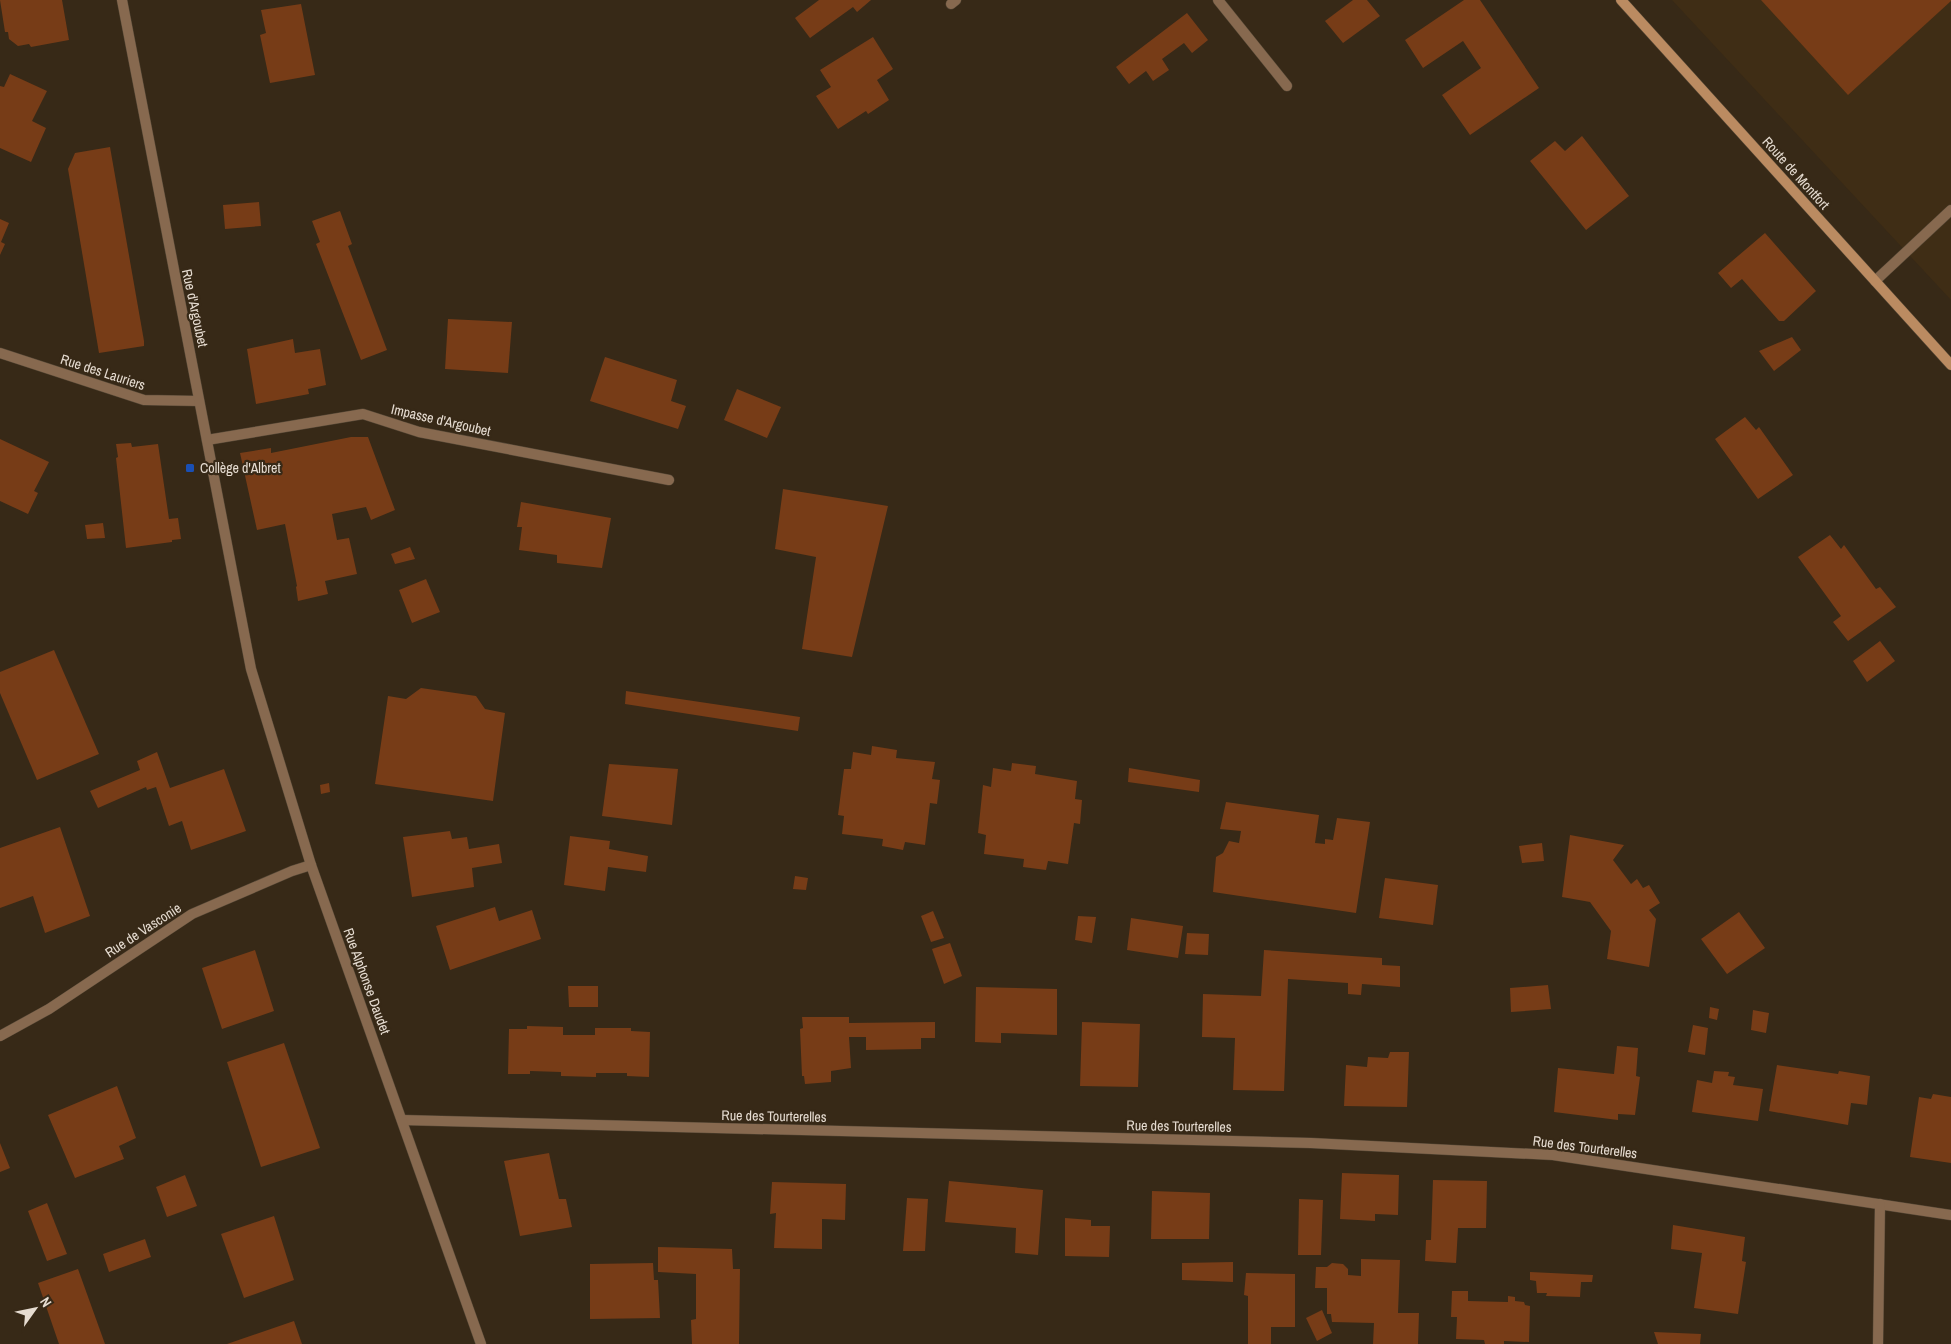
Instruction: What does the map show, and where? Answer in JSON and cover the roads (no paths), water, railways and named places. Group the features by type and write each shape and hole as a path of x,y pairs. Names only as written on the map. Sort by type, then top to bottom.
{"main road":[{"name":"Route de Montfort","path":"1621,0 1951,365"}],"street":[{"name":"Rue d'Argoubet","path":"122,0 242,622"},
{"path":"1218,0 1287,86"},
{"path":"1876,281 1951,210"},
{"name":"Rue des Lauriers","path":"0,353 144,400 199,401"},
{"name":"Impasse d'Argoubet","path":"207,440 363,414 420,432 669,480"},
{"name":"Rue Alphonse Daudet","path":"242,622 251,669 311,865 481,1344"},
{"name":"Rue de Vasconie","path":"0,1036 49,1009 192,914 292,871 311,865"},
{"name":"Rue des Tourterelles","path":"402,1120 1311,1143 1553,1155 1951,1215"},
{"path":"1878,1344 1880,1204"}],"place":[{"name":"Collège d'Albret","path":"190,468"}]}
